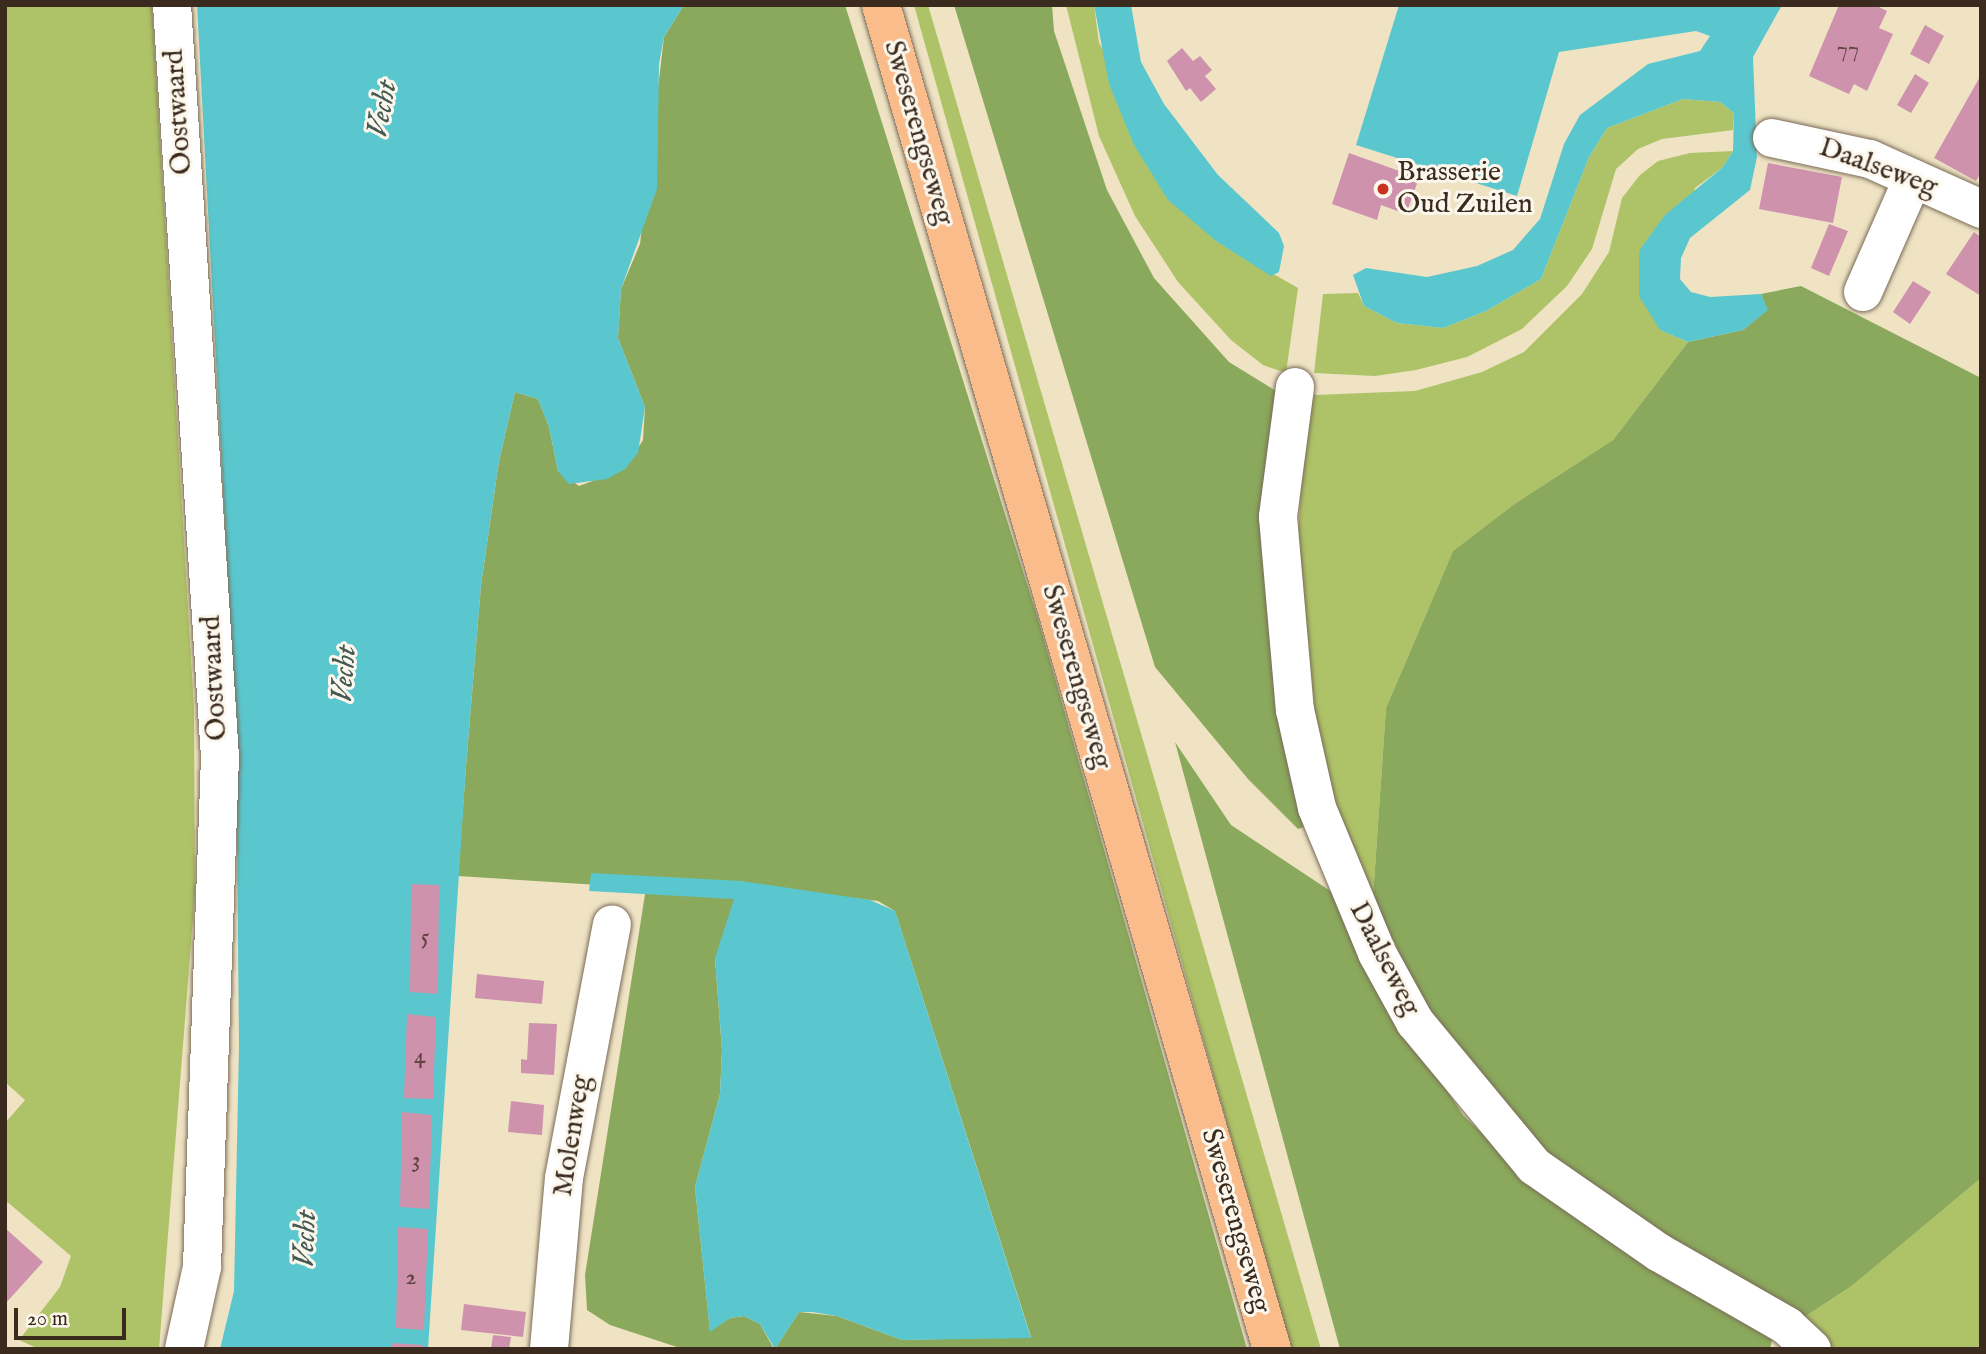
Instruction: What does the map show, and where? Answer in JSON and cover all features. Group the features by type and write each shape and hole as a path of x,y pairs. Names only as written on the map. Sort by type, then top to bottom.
{"main road":[{"name":"Sweserengseweg","path":"881,5 1272,1349"}],"street":[{"name":"Oostwaard","path":"173,5 219,757 202,1267 184,1349"},
{"name":"Daalseweg","path":"1772,138 1841,150 1913,178 1981,209"},
{"path":"1864,292 1913,178"},
{"name":"Daalseweg","path":"1295,387 1278,517 1295,710 1317,808 1377,953 1416,1022 1534,1166 1658,1252 1787,1326 1812,1349"},
{"name":"Molenweg","path":"549,1349 564,1178 611,925"}],"green space":[{"path":"5,5 152,5 194,708 195,893 159,1349 39,1349 19,1340 60,1287 71,1256 5,1200 5,1123 25,1100 5,1082"},
{"path":"684,5 845,5 1038,619 1247,1349 775,1349 799,1312 837,1316 902,1340 1031,1337 895,911 878,901 811,893 715,958 722,1050 720,1094 695,1187 710,1331 730,1318 744,1316 760,1324 774,1349 683,1349 610,1325 587,1310 585,1275 646,888 458,876 466,766 481,585 499,461 515,392 538,399 549,427 558,471 579,486 625,469 643,440 645,407 618,338 621,289 640,244 664,37"},
{"path":"914,5 928,5 1321,1349 1290,1349"},
{"path":"954,5 1052,5 1054,31 1107,190 1154,278 1229,362 1281,394 1310,825 1298,829 1248,779 1155,667"},
{"path":"1066,5 1094,5 1099,43 1216,241 1298,288 1286,373 1263,365 1231,340 1178,282 1135,216 1099,136"},
{"path":"1683,99 1720,102 1734,113 1733,130 1662,139 1638,149 1616,169 1592,249 1567,286 1522,329 1467,357 1416,370 1375,376 1314,373 1323,294 1358,293 1364,306 1397,323 1443,328 1486,311 1541,279 1589,157 1607,128"},
{"path":"1733,151 1723,167 1695,188 1660,330 1688,342 1613,440 1513,505 1453,551 1386,708 1373,897 1332,811 1309,720 1297,557 1305,412 1314,395 1415,391 1482,372 1524,352 1582,294 1609,252 1622,198 1640,175 1658,161 1690,153"},
{"path":"1801,286 1981,378 1981,1178 1853,1285 1800,1320 1571,1181 1429,1017 1373,897 1386,708 1453,551 1513,505 1613,440 1688,342 1743,330 1767,310 1761,294"},
{"path":"1175,742 1231,825 1344,900 1377,983 1463,1115 1546,1195 1773,1335 1770,1349 1340,1349"},
{"path":"1981,1178 1981,1349 1825,1349 1800,1320 1853,1285"}],"water":[{"name":"Vecht","path":"197,5 684,5 664,37 659,64 657,189 621,289 618,338 645,407 638,453 625,469 607,479 569,484 558,471 549,427 538,399 515,392 499,461 481,585 466,766 428,1349 220,1349 234,1291 239,1045 236,733"},
{"path":"1094,5 1131,5 1141,62 1164,104 1218,175 1279,233 1284,246 1279,272 1271,276 1216,241 1168,200 1134,145 1109,84"},
{"path":"1399,5 1782,5 1753,57 1757,157 1750,190 1690,238 1681,258 1680,279 1691,292 1710,297 1761,294 1768,310 1743,330 1688,342 1660,330 1639,296 1639,251 1665,215 1723,167 1733,151 1734,113 1720,102 1683,99 1607,128 1589,157 1541,279 1486,311 1443,328 1397,323 1364,306 1353,275 1366,268 1427,277 1477,266 1513,250 1540,219 1564,144 1580,115 1648,64 1700,51 1710,36 1696,31 1559,52 1517,196 1356,145"},
{"path":"591,873 741,881 870,900 895,911 1031,1338 902,1340 837,1316 812,1312 799,1312 775,1349 760,1324 744,1316 730,1318 710,1332 695,1187 720,1094 722,1050 715,958 734,899 589,891"}],"building":[{"path":"1839,5 1875,5 1887,11 1879,28 1893,34 1867,91 1854,84 1849,94 1809,76"},
{"path":"1925,25 1944,36 1929,64 1910,54"},
{"path":"1182,48 1193,61 1200,56 1212,70 1205,76 1216,89 1201,102 1190,88 1186,91 1167,61"},
{"path":"1915,74 1929,83 1911,113 1897,105"},
{"path":"1981,75 1981,172 1976,181 1934,158"},
{"path":"1349,153 1419,178 1406,214 1381,205 1377,220 1332,204"},
{"path":"1768,163 1842,177 1833,223 1759,209"},
{"path":"1829,224 1848,231 1829,276 1811,268"},
{"path":"1974,232 1981,237 1981,296 1946,274"},
{"path":"1913,281 1931,292 1910,324 1893,312"},
{"path":"411,884 439,885 438,994 410,992"},
{"path":"477,974 544,981 542,1004 475,998"},
{"path":"407,1014 436,1017 433,1099 404,1098"},
{"path":"529,1023 557,1024 554,1075 521,1073 521,1059 527,1060"},
{"path":"511,1101 544,1105 542,1135 508,1132"},
{"path":"402,1112 432,1115 429,1209 400,1207"},
{"path":"398,1227 428,1229 424,1330 396,1328"},
{"path":"5,1228 43,1262 5,1304"},
{"path":"464,1304 526,1312 523,1337 461,1330"},
{"path":"493,1335 511,1337 509,1349 491,1349"},
{"path":"392,1343 423,1345 423,1349 392,1349"}],"place":[{"name":"Brasserie Oud Zuilen","path":"1383,189"}]}
